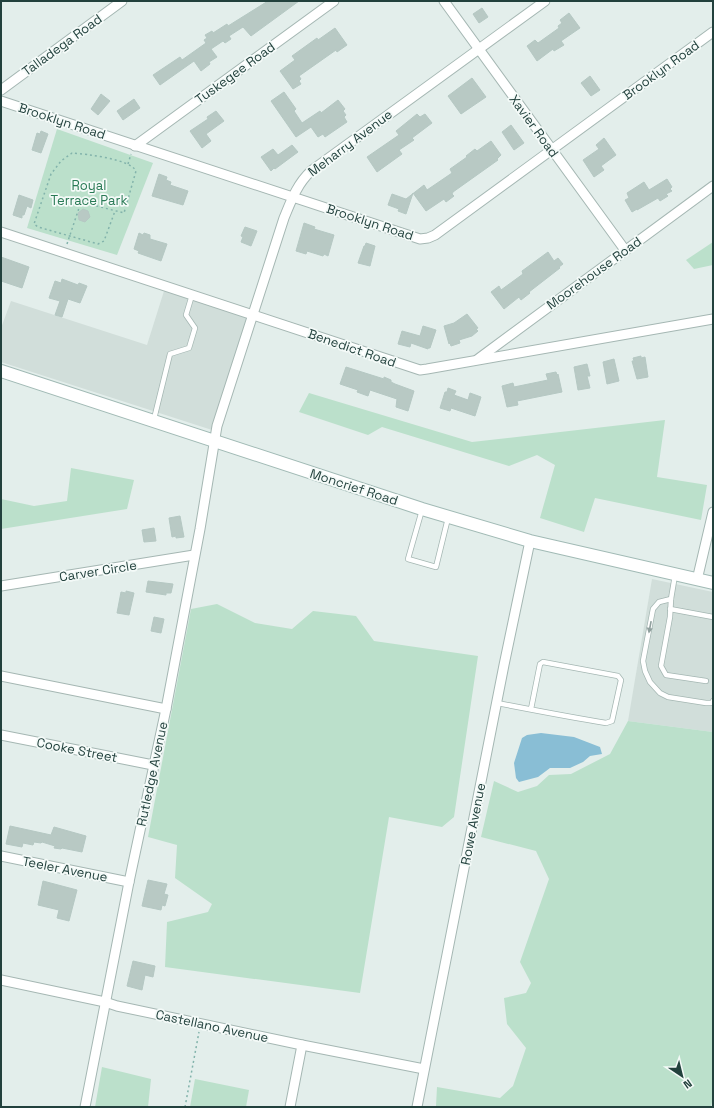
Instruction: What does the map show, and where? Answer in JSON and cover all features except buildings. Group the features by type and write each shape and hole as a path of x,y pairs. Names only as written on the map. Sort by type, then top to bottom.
{"main road":[{"name":"Moncrief Road","path":"1,371 422,509 530,541 713,583"}],"street":[{"name":"Talladega Road","path":"1,90 122,1"},
{"name":"Tuskegee Road","path":"134,148 334,1"},
{"name":"Xavier Road","path":"444,1 625,250"},
{"name":"Meharry Avenue","path":"215,441 218,426 284,218 292,197 302,181 311,171 545,1"},
{"name":"Brooklyn Road","path":"1,101 134,148 414,237 428,238 435,235 713,32"},
{"name":"Moorehouse Road","path":"475,361 713,186"},
{"name":"Benedict Road","path":"1,232 420,370 427,370 713,319"},
{"name":"Rutledge Avenue","path":"85,1107 129,882 166,709 215,441"},
{"path":"697,580 713,512"},
{"name":"Rowe Avenue","path":"417,1107 530,541"},
{"name":"Carver Circle","path":"1,586 194,556"},
{"path":"1,676 166,709"},
{"name":"Cooke Street","path":"1,735 153,765"},
{"name":"Teeler Avenue","path":"1,856 129,882"},
{"name":"Castellano Avenue","path":"1,980 201,1024 424,1069"},
{"path":"290,1107 302,1045"}],"lane":[{"path":"154,421 170,354 189,348 195,328 186,315 192,295"},
{"path":"422,509 408,559 436,567 449,517"},
{"path":"676,575 661,666 666,675 706,681"},
{"path":"671,599 659,602 653,609 643,661 644,671 650,682 660,693 668,697 706,703 713,701"},
{"path":"670,609 713,617"},
{"path":"497,703 606,723 612,720 621,680 618,676 544,662 540,664 531,709"}],"path":[{"path":"128,164 134,148"},
{"path":"67,246 70,236 81,202 124,213 136,171 135,167 128,164 97,156 72,153 60,161 51,174 34,224 38,227 70,236 98,244 104,241 115,211"},
{"path":"185,1107 201,1024"}],"shaded area":[{"path":"164,291 247,318 212,430 1,362 1,328 11,301 147,345"},
{"path":"652,579 713,592 713,732 628,721"}],"green space":[{"name":"Royal Terrace Park","path":"57,129 153,163 117,255 27,228"},
{"path":"713,242 713,265 694,269 686,260"},
{"path":"309,393 472,442 665,420 657,477 707,485 701,520 595,498 584,532 540,518 555,465 537,455 509,466 382,427 368,435 299,412"},
{"path":"71,468 134,480 127,509 1,529 1,499 34,506 67,501"},
{"path":"217,604 255,623 292,629 313,611 356,616 374,641 478,656 454,817 442,827 389,817 360,993 165,967 167,922 208,912 212,904 175,878 177,845 148,837 191,609"},
{"path":"628,721 713,732 713,1097 711,1107 436,1106 437,1087 500,1098 513,1086 526,1048 507,1024 504,998 526,993 531,983 520,962 549,879 536,851 481,837 494,781 518,792 537,786 549,775 571,774 610,754"},
{"path":"102,1067 151,1079 148,1107 95,1107"},
{"path":"195,1079 249,1090 246,1107 190,1107"}],"water":[{"path":"541,733 574,737 600,747 602,754 590,756 583,762 570,768 550,768 538,777 519,782 516,778 514,763 522,738 527,735"}]}
